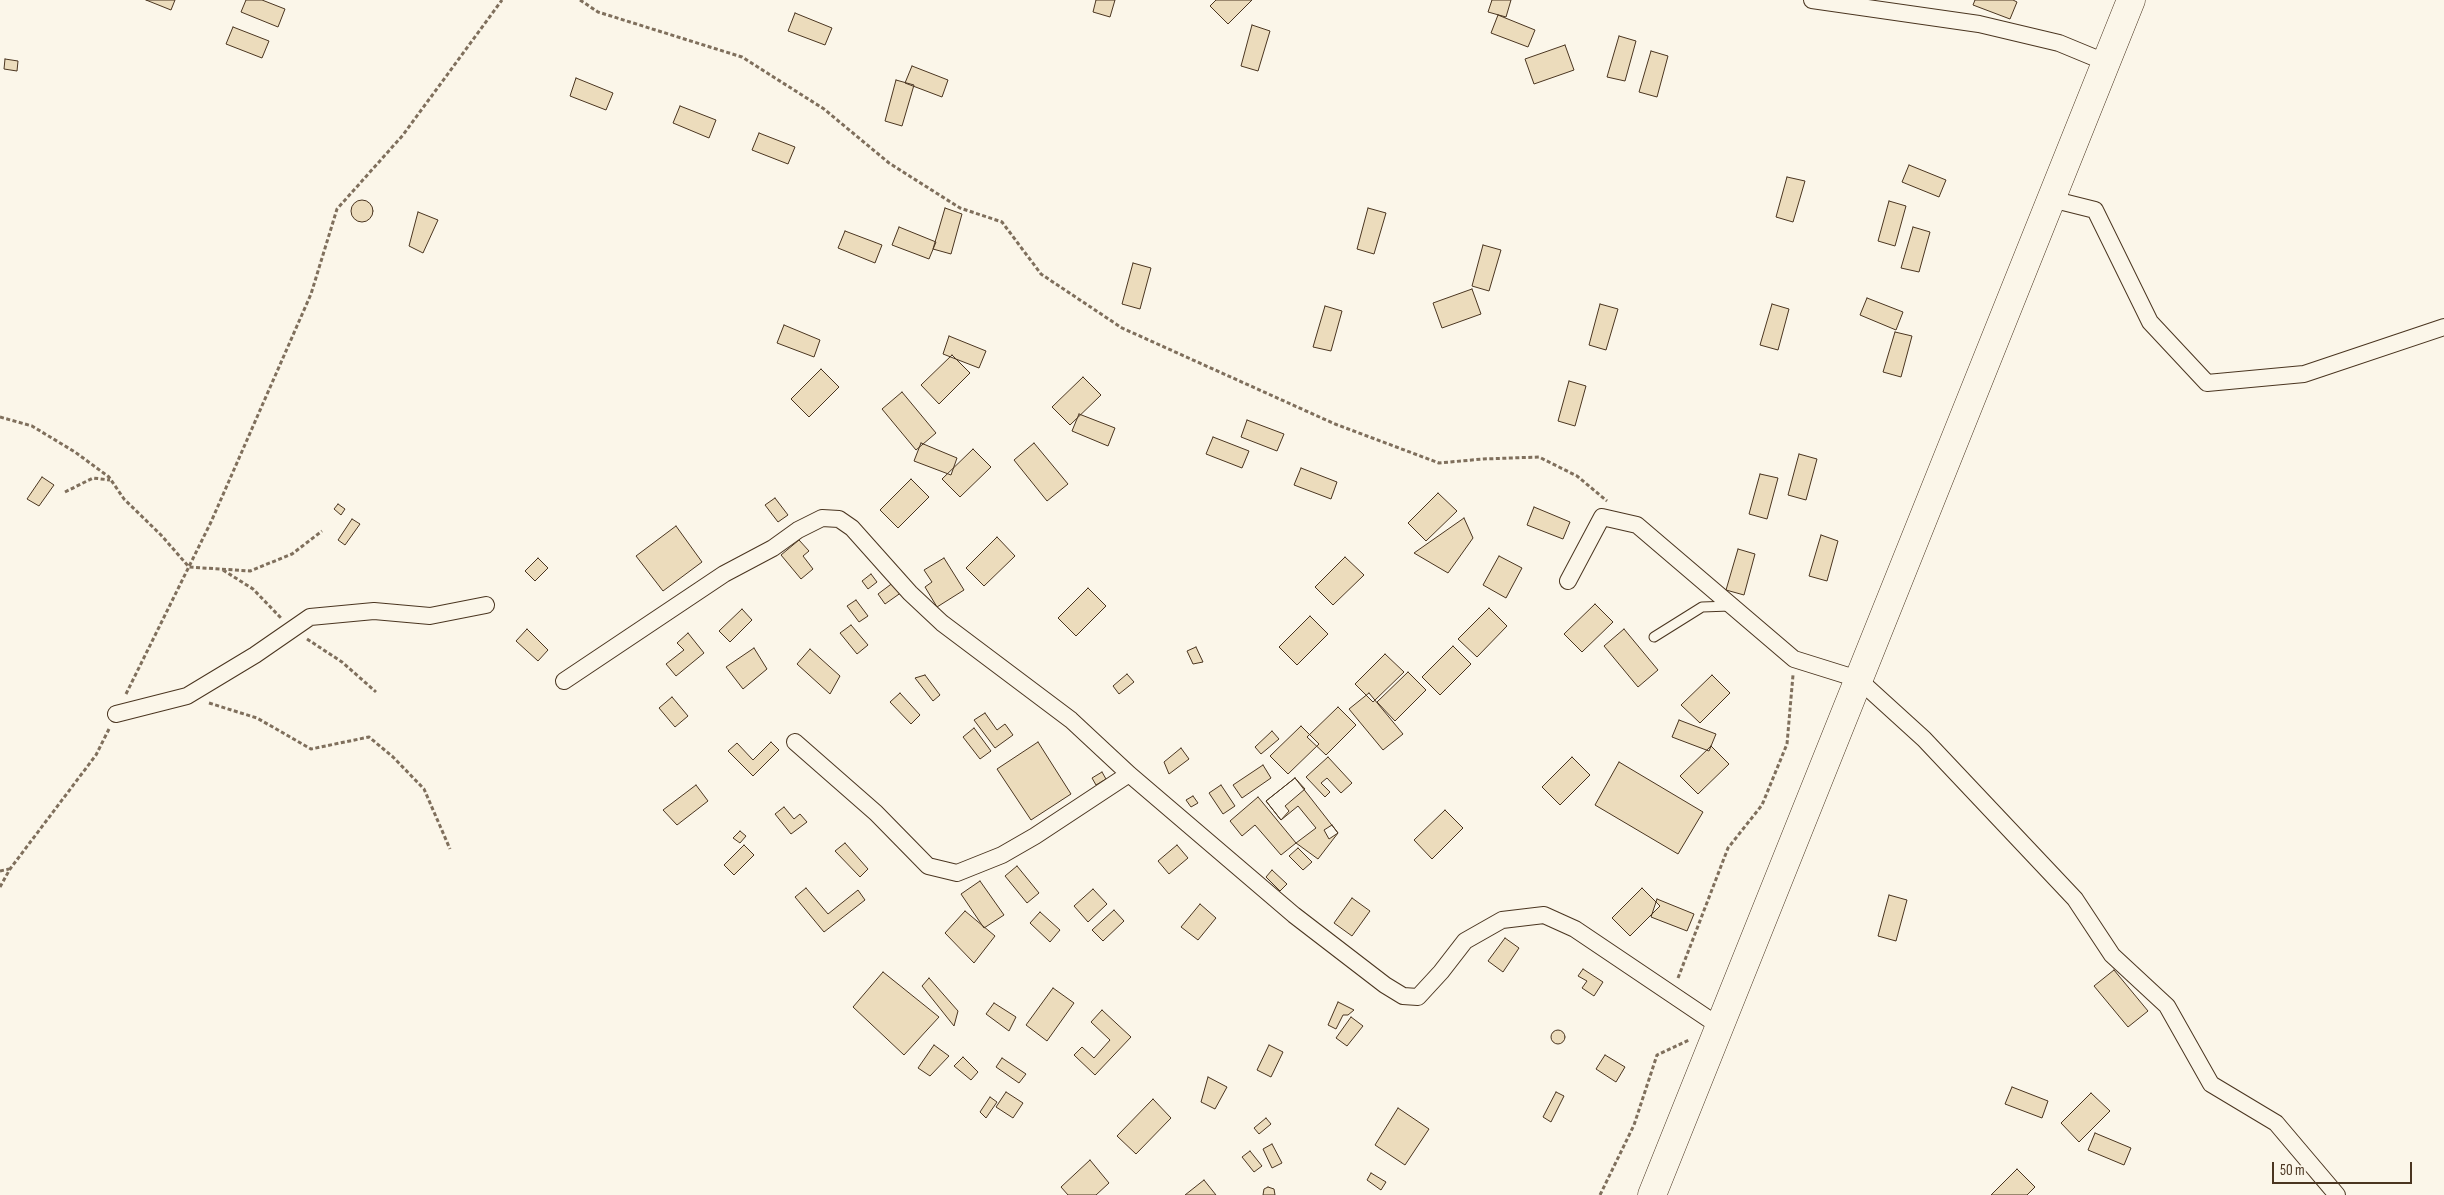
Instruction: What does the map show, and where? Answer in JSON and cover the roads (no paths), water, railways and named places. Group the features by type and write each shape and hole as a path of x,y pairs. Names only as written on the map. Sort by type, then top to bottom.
{"highway":[{"path":"1652,1195 2131,0"}],"street":[{"path":"1812,0 1979,24 2060,43 2105,62"},
{"path":"2051,198 2095,210 2150,322 2207,383 2304,374 2444,327"},
{"path":"1568,581 1602,517 1637,524 1730,606 1794,659 1858,679 1924,739 2075,898 2112,955 2168,1006 2211,1084 2276,1123 2337,1195"},
{"path":"564,681 724,574 773,548 798,530 822,518 839,519 852,528 910,593 942,623 1071,720 1128,774 1294,915 1385,985 1403,996 1418,997 1441,972 1465,941 1502,920 1544,915 1575,929 1719,1026"},
{"path":"116,714 187,696 255,655 310,617 374,611 430,616 486,604"},
{"path":"795,742 876,813 928,866 957,873 1002,855 1035,836 1128,774"}],"lane":[{"path":"1654,637 1702,607 1730,606"}]}
